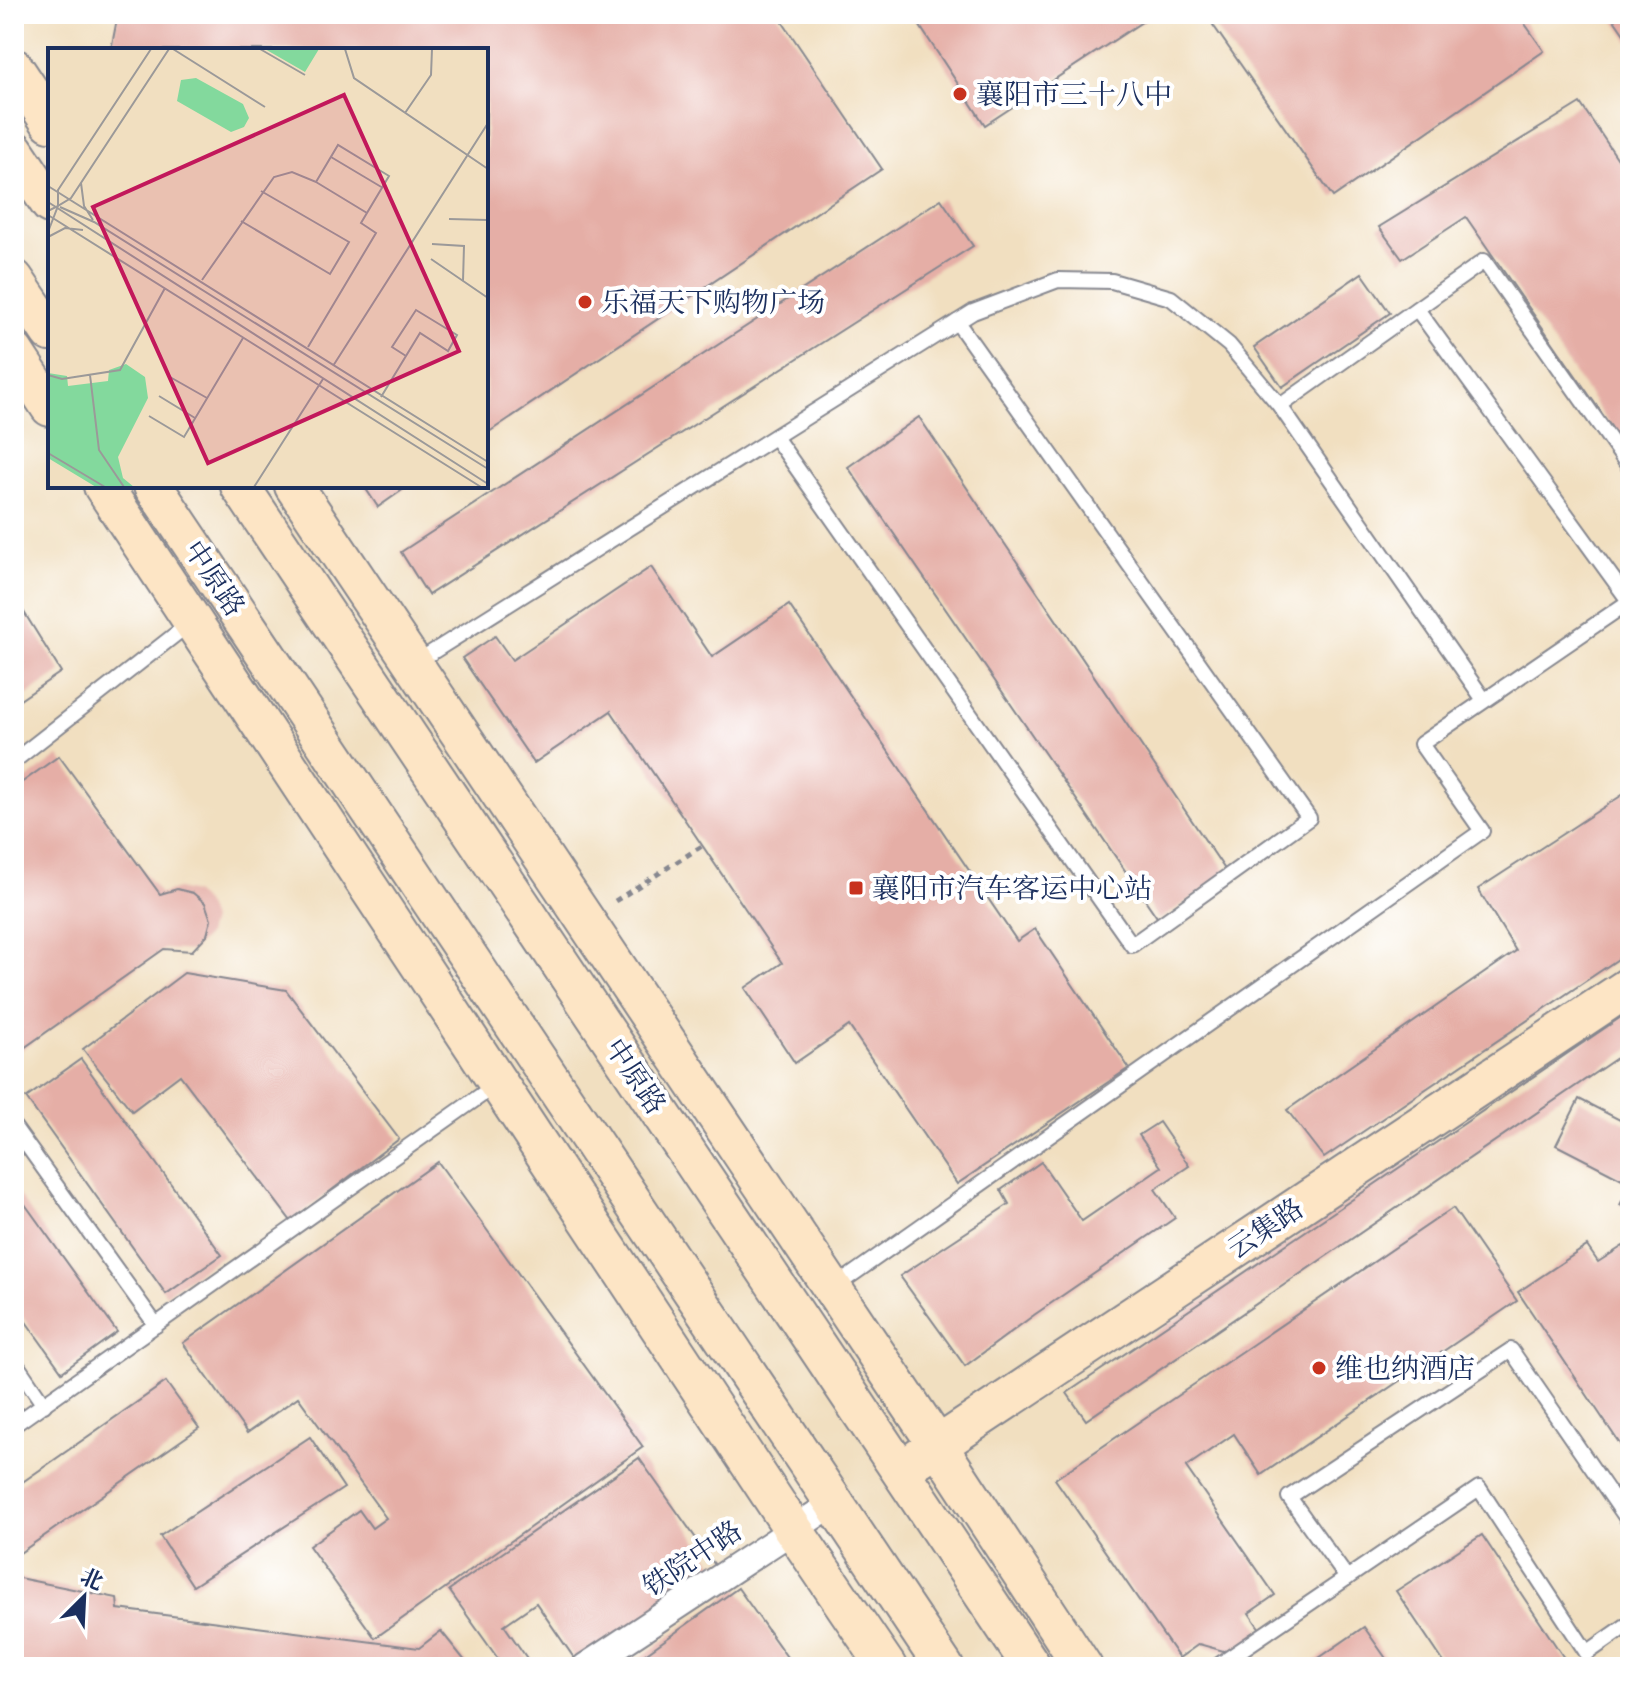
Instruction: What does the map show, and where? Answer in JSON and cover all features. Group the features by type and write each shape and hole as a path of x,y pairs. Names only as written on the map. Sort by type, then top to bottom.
{"street":[{"path":"14,68 48,119"},
{"path":"14,150 48,201"},
{"path":"14,279 48,329"},
{"path":"14,352 48,404"},
{"path":"104,488 887,1667"},
{"name":"中原路","path":"154,488 944,1667"},
{"name":"中原路","path":"241,488 1032,1667"},
{"path":"295,488 1083,1667"},
{"name":"云集路","path":"900,1469 1630,986"},
{"name":"铁院中路","path":"585,1667 835,1502"}],"lane":[{"path":"1280,406 1484,261 1630,468"},
{"path":"414,664 973,312 1058,280 1112,281 1171,298 1229,345 1280,406 1484,700"},
{"path":"832,1288 1482,831 1421,744 1630,601 1417,309"},
{"path":"775,437 1132,945 1309,818 957,322"},
{"path":"14,761 192,622"},
{"path":"14,1425 498,1084"},
{"path":"14,1127 156,1325"},
{"path":"1347,1578 1289,1497 1511,1350 1630,1523"},
{"path":"14,1361 44,1405"},
{"path":"1216,1667 1479,1488 1587,1653 1630,1623"}],"building":[{"name":"乐福天下购物广场","path":"118,14 777,14 882,169 488,433 488,48 111,48"},
{"path":"912,14 1154,14 985,125"},
{"path":"1230,14 1518,14 1544,51 1333,197 1213,25"},
{"path":"1610,14 1630,14 1630,43"},
{"path":"1580,103 1630,177 1630,454 1466,217 1402,259 1379,227"},
{"path":"941,199 973,246 428,595 401,552"},
{"path":"1362,273 1390,313 1282,387 1254,347"},
{"path":"919,417 1228,874 1159,920 848,467"},
{"path":"365,488 405,488 378,507"},
{"name":"襄阳市汽车客运中心站","path":"651,567 712,657 789,605 1017,941 1035,929 1129,1068 957,1184 849,1026 795,1063 745,988 782,963 611,711 534,763 462,658 495,636 512,660"},
{"path":"14,596 61,672 14,704"},
{"path":"59,756 160,894 177,889 193,893 205,903 211,920 207,935 192,951 164,949 14,1055 14,788"},
{"path":"1630,790 1630,951 1324,1158 1287,1110 1516,951 1478,889"},
{"path":"184,973 286,990 399,1139 291,1221 180,1075 132,1111 83,1049"},
{"path":"1630,1011 1630,1049 1086,1420 1067,1393"},
{"path":"81,1059 222,1255 166,1294 26,1098"},
{"path":"1579,1099 1630,1125 1630,1183 1556,1145"},
{"path":"1159,1122 1189,1166 1155,1189 1175,1218 965,1366 900,1276 1009,1204 1001,1190 1041,1162 1082,1221 1161,1167 1139,1135"},
{"path":"438,1162 643,1447 375,1638 309,1546 359,1510 372,1528 386,1518 298,1397 247,1433 183,1343"},
{"path":"1630,1185 1630,1210 1620,1205"},
{"path":"14,1189 117,1332 62,1372 14,1305"},
{"name":"维也纳酒店","path":"1453,1208 1517,1301 1261,1475 1234,1434 1186,1467 1275,1595 1249,1613 1264,1635 1227,1652 1199,1644 1179,1658 1055,1479"},
{"path":"1587,1246 1598,1262 1623,1246 1630,1256 1630,1459 1518,1292"},
{"path":"166,1382 199,1428 14,1557 14,1488"},
{"path":"310,1437 344,1488 193,1586 160,1536"},
{"path":"639,1458 717,1568 579,1665 536,1603 504,1625 533,1667 504,1667 449,1590"},
{"path":"1482,1535 1570,1667 1447,1667 1396,1591"},
{"path":"14,1577 117,1598 118,1609 419,1648 441,1631 470,1667 14,1667"},
{"path":"738,1588 794,1667 627,1667"},
{"path":"1364,1627 1392,1667 1306,1667"}],"place":[{"name":"襄阳市三十八中","path":"960,94"},
{"name":"乐福天下购物广场","path":"585,302"},
{"name":"襄阳市汽车客运中心站","path":"856,888"},
{"name":"维也纳酒店","path":"1319,1368"}]}
